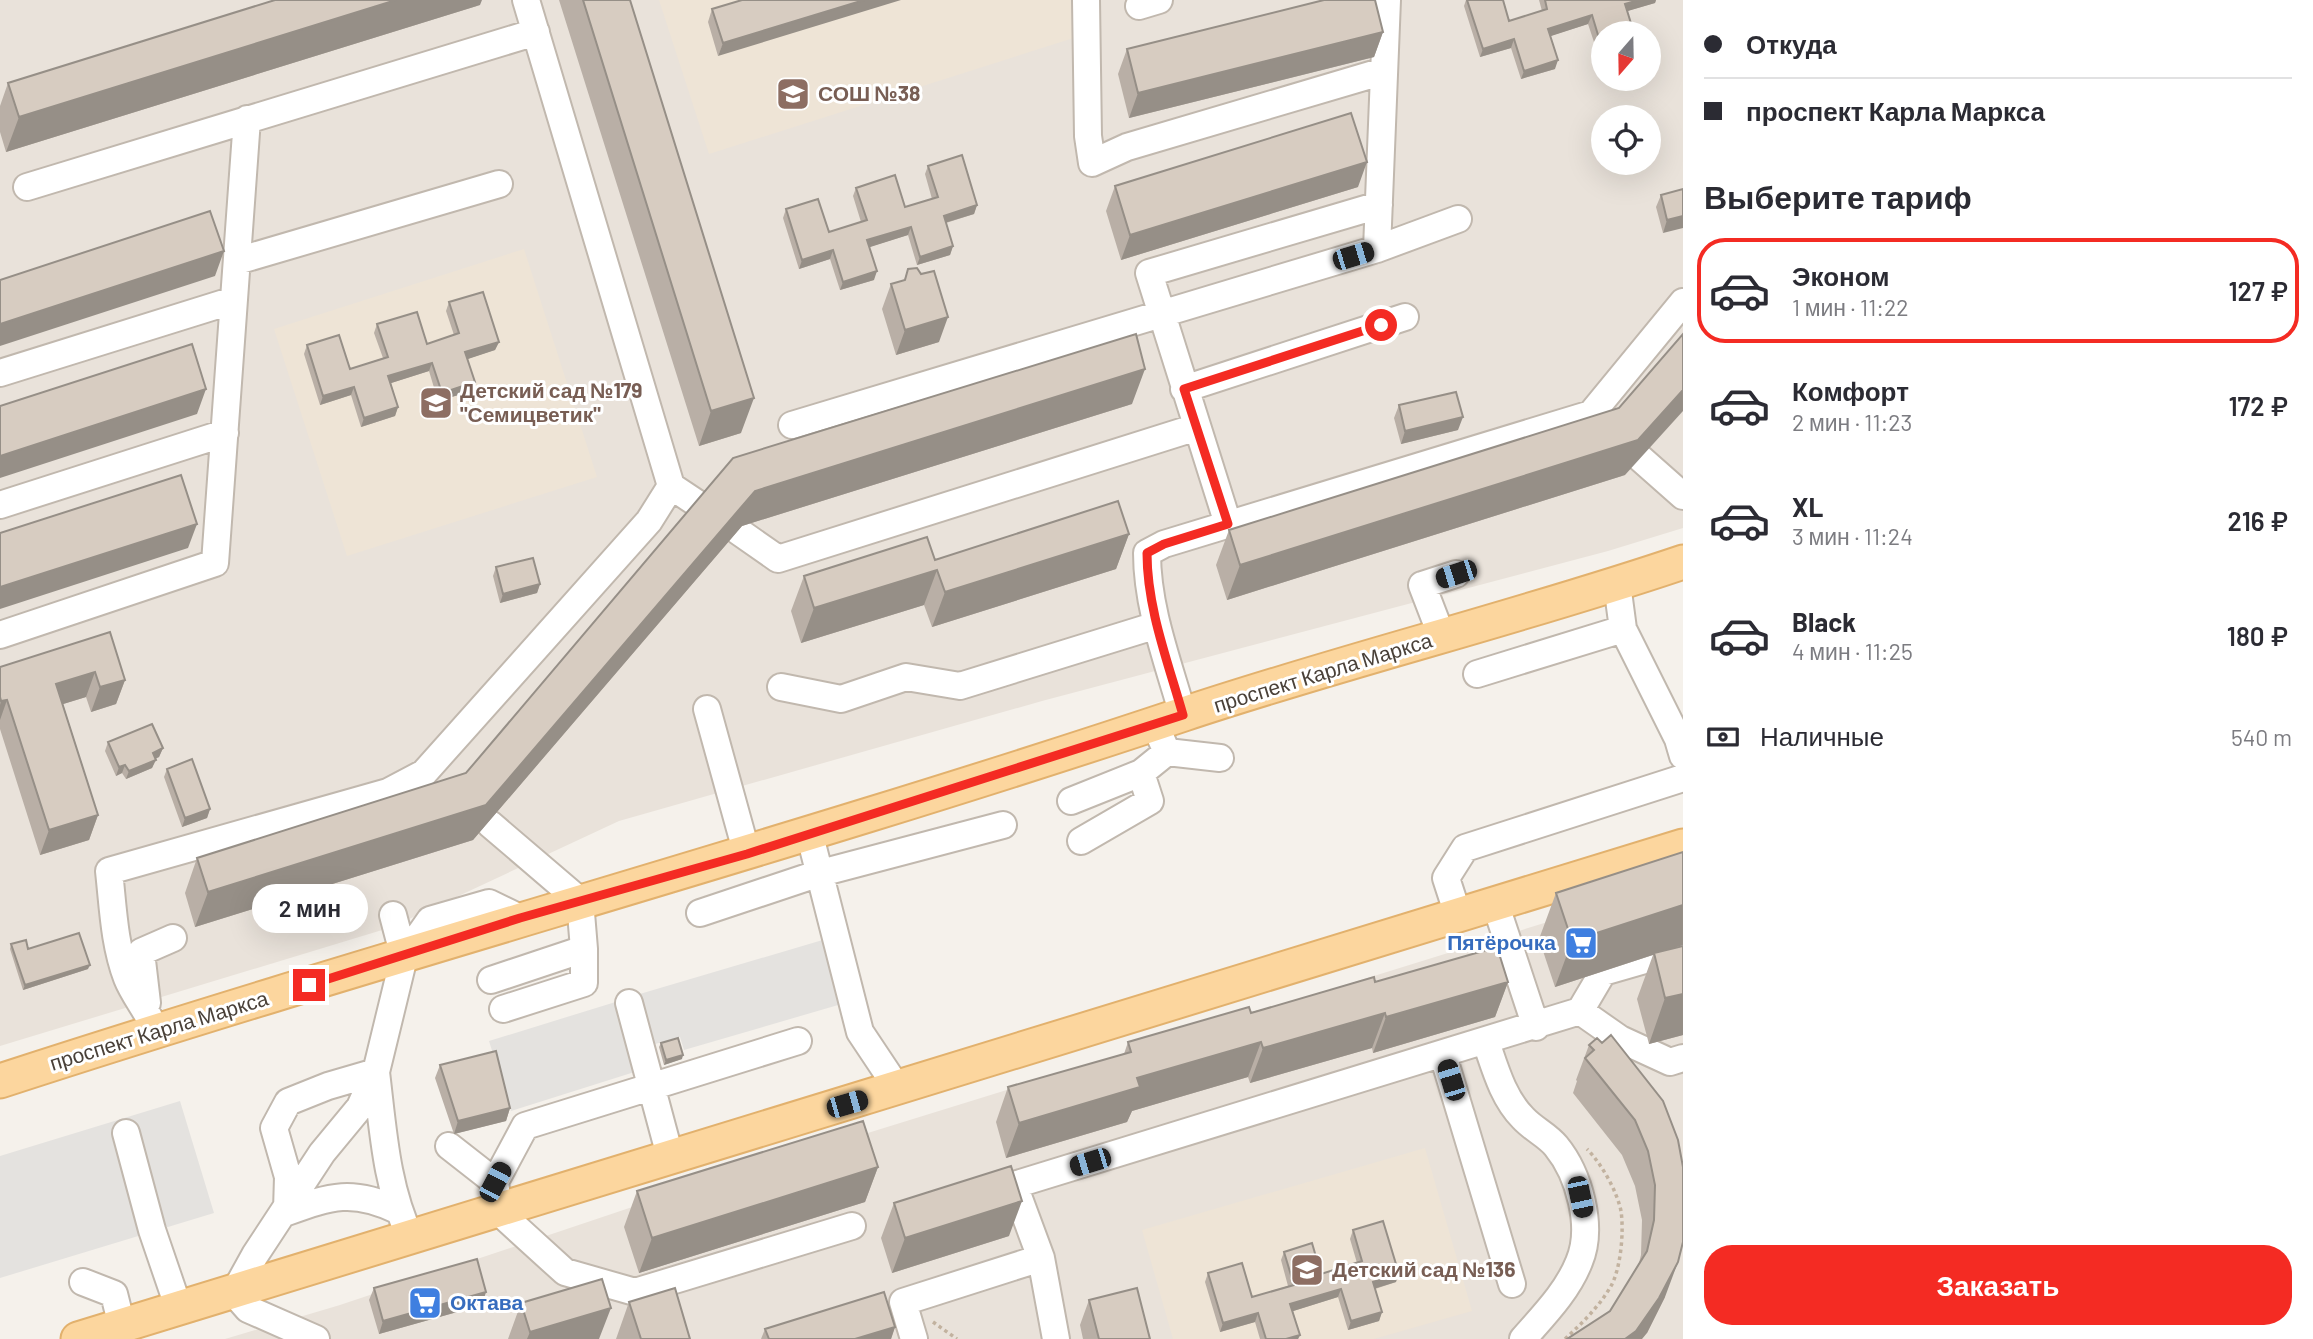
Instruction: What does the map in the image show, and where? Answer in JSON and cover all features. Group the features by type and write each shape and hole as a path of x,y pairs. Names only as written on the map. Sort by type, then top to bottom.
{"main road":[{"name":"проспект Карла Маркса","path":"0,1081 152,1021 404,957 520,918 747,854 809,832 1168,730 1442,637 1683,562"},
{"path":"78,1339 234,1293 404,1225 497,1197 670,1156 898,1089 1683,846"}],"street":[{"path":"526,0 671,486 707,510"},
{"path":"1086,0 1088,123 1092,163 1127,147 1384,71"},
{"path":"1377,248 1387,0"},
{"path":"27,187 536,32"},
{"path":"0,635 215,563 247,119"},
{"path":"237,261 499,184"},
{"path":"1228,524 1159,312 1149,273 1379,205"},
{"path":"792,425 1377,248 1458,219"},
{"path":"0,373 234,300"},
{"path":"1071,801 1141,773 1168,730 1157,625 1147,572 1147,553 1164,544 1591,414 1683,302"},
{"path":"1184,389 1405,317"},
{"path":"1591,414 1683,496"},
{"path":"738,531 778,559 1197,427"},
{"path":"0,505 225,433"},
{"path":"152,1021 124,969 118,946 109,871 388,792 424,773 649,520 671,486"},
{"path":"1442,637 1422,585 1456,574"},
{"path":"1617,584 1623,629 1678,739 1683,756"},
{"path":"781,687 841,699 906,677 960,686 1157,625"},
{"path":"1477,674 1623,629"},
{"path":"707,709 747,854"},
{"path":"1168,730 1220,758"},
{"path":"424,773 446,790"},
{"path":"1081,841 1150,802 1141,773"},
{"path":"1458,915 1446,878 1465,848 1683,778"},
{"path":"490,824 580,901 584,949 584,983 503,1009"},
{"path":"700,913 817,874 1003,825"},
{"path":"809,832 817,874 860,1032 871,1053 898,1089"},
{"path":"1495,903 1536,1027"},
{"path":"316,1339 248,1309 234,1293 255,1255 286,1212 322,1153 360,1107 376,1072 404,957 393,915"},
{"path":"152,1021 141,951 173,938"},
{"path":"491,980 584,949"},
{"path":"1056,1339 1041,1258 1014,1185 1536,1027 1580,1011 1603,972 1683,949"},
{"path":"629,1003 670,1156"},
{"path":"1580,1011 1620,1039 1670,1062 1683,1058"},
{"path":"497,1197 525,1126 798,1041"},
{"path":"1486,1042 1503,1089 1522,1118 1555,1145 1576,1177 1585,1218 1581,1259 1560,1296 1523,1339"},
{"path":"1443,1055 1512,1284"},
{"path":"286,1212 288,1177 274,1128 288,1102 328,1086 376,1072"},
{"path":"376,1072 385,1151 404,1225"},
{"path":"126,1133 152,1230 179,1309"},
{"path":"449,1146 565,1272 635,1292 852,1226"},
{"path":"286,1212 330,1197 371,1198 404,1225"},
{"path":"914,1339 903,1302 1041,1258"},
{"path":"83,1282 114,1294 122,1326"}],"shaded area":[{"path":"0,0 1683,0 1683,528 1608,551 1042,701 619,821 392,927 0,1046"},
{"name":"СОШ №38","path":"659,0 1072,0 1083,35 709,154"},
{"name":"Детский сад №179 \"Семицветик\"","path":"524,249 597,477 347,556 274,329"},
{"path":"1683,880 1683,1339 225,1339 340,1305 668,1195"},
{"path":"826,939 845,1003 684,1050 680,1037 648,1046 633,996"},
{"path":"622,1000 644,1069 511,1111 489,1041"},
{"path":"180,1101 214,1213 0,1278 0,1156"},
{"name":"Детский сад №136","path":"1425,1148 1472,1311 1374,1339 1173,1339 1142,1230"}],"building":[{"path":"275,0 396,0 19,117 8,83"},
{"path":"583,0 630,0 754,398 711,411"},
{"path":"742,0 864,0 723,43 712,9"},
{"path":"1324,0 1375,0 1383,32 1138,93 1127,49"},
{"path":"1467,0 1503,0 1509,21 1547,9 1545,0 1639,0 1625,4 1630,21 1594,21 1592,15 1548,29 1558,60 1524,71 1514,39 1483,49"},
{"path":"1351,113 1367,162 1130,235 1115,186"},
{"path":"962,155 977,205 944,216 953,246 920,257 911,227 867,240 877,271 843,282 833,250 802,260 786,209 818,199 829,232 867,220 856,188 895,175 905,207 938,197 928,166"},
{"path":"1683,189 1683,216 1667,220 1661,195"},
{"path":"210,211 224,251 0,324 0,280"},
{"path":"917,268 921,274 934,271 948,317 905,330 891,284 905,280 908,269"},
{"path":"483,292 499,342 465,352 475,382 442,393 432,363 388,376 398,407 364,418 354,387 323,396 307,345 339,335 350,369 388,357 377,324 417,312 427,344 459,333 449,302"},
{"path":"1136,334 1145,369 755,491 486,805 208,892 197,858 466,773 733,458"},
{"path":"1683,334 1683,390 1638,440 1240,565 1229,530 1619,408"},
{"path":"192,344 206,389 0,456 0,406"},
{"path":"1456,392 1463,417 1405,431 1399,405"},
{"path":"181,475 197,524 0,587 0,533"},
{"path":"1118,501 1129,534 945,592 937,570 814,608 804,576 927,537 935,560"},
{"path":"533,558 540,584 503,594 496,567"},
{"path":"110,632 125,680 100,687 95,672 56,684 98,815 49,830 7,700 1,701 0,667"},
{"path":"152,724 163,748 153,753 156,760 129,771 125,765 119,767 108,742"},
{"path":"192,759 210,809 185,818 167,769"},
{"path":"1683,852 1683,905 1572,941 1556,893"},
{"path":"79,933 90,965 25,985 11,944 26,940 28,949"},
{"path":"1683,946 1683,994 1665,998 1654,953"},
{"path":"1497,947 1508,982 1263,1048 1261,1042 1137,1078 1140,1087 1019,1123 1008,1087 1131,1052 1128,1042 1249,1007 1251,1013 1374,977 1375,982"},
{"path":"1611,1035 1663,1101 1678,1140 1683,1167 1683,1242 1678,1262 1659,1298 1636,1331 1625,1339 1567,1339 1610,1311 1647,1251 1654,1220 1655,1185 1648,1151 1635,1120 1585,1058 1594,1050 1589,1045 1597,1038 1602,1043"},
{"path":"678,1038 683,1055 666,1060 661,1043"},
{"path":"496,1051 510,1108 458,1121 440,1065"},
{"path":"863,1121 878,1167 652,1238 637,1191"},
{"path":"1011,1166 1022,1201 905,1238 894,1203"},
{"path":"1383,1221 1399,1274 1373,1282 1382,1312 1351,1321 1341,1289 1290,1304 1300,1335 1286,1339 1266,1339 1258,1313 1223,1323 1208,1273 1242,1263 1252,1297 1294,1285 1284,1252 1312,1243 1321,1274 1362,1261 1353,1230"},
{"name":"Октава","path":"477,1259 486,1292 383,1321 374,1288"},
{"path":"602,1279 611,1308 530,1332 521,1303"},
{"path":"675,1288 690,1339 641,1339 629,1302"},
{"path":"1137,1288 1150,1339 1099,1339 1089,1300"},
{"path":"884,1292 895,1327 855,1339 769,1339 765,1329"}],"place":[{"name":"СОШ №38","path":"793,94"},
{"name":"Детский сад №179 \"Семицветик\"","path":"436,403"},
{"name":"Пятёрочка","path":"1581,943"},
{"name":"Детский сад №136","path":"1307,1270"},
{"name":"Октава","path":"425,1303"}],"route":[{"path":"309,985 520,918 747,854 809,832 1183,715 1157,625 1147,572 1147,553 1164,544 1228,524 1184,389 1381,325"}]}
